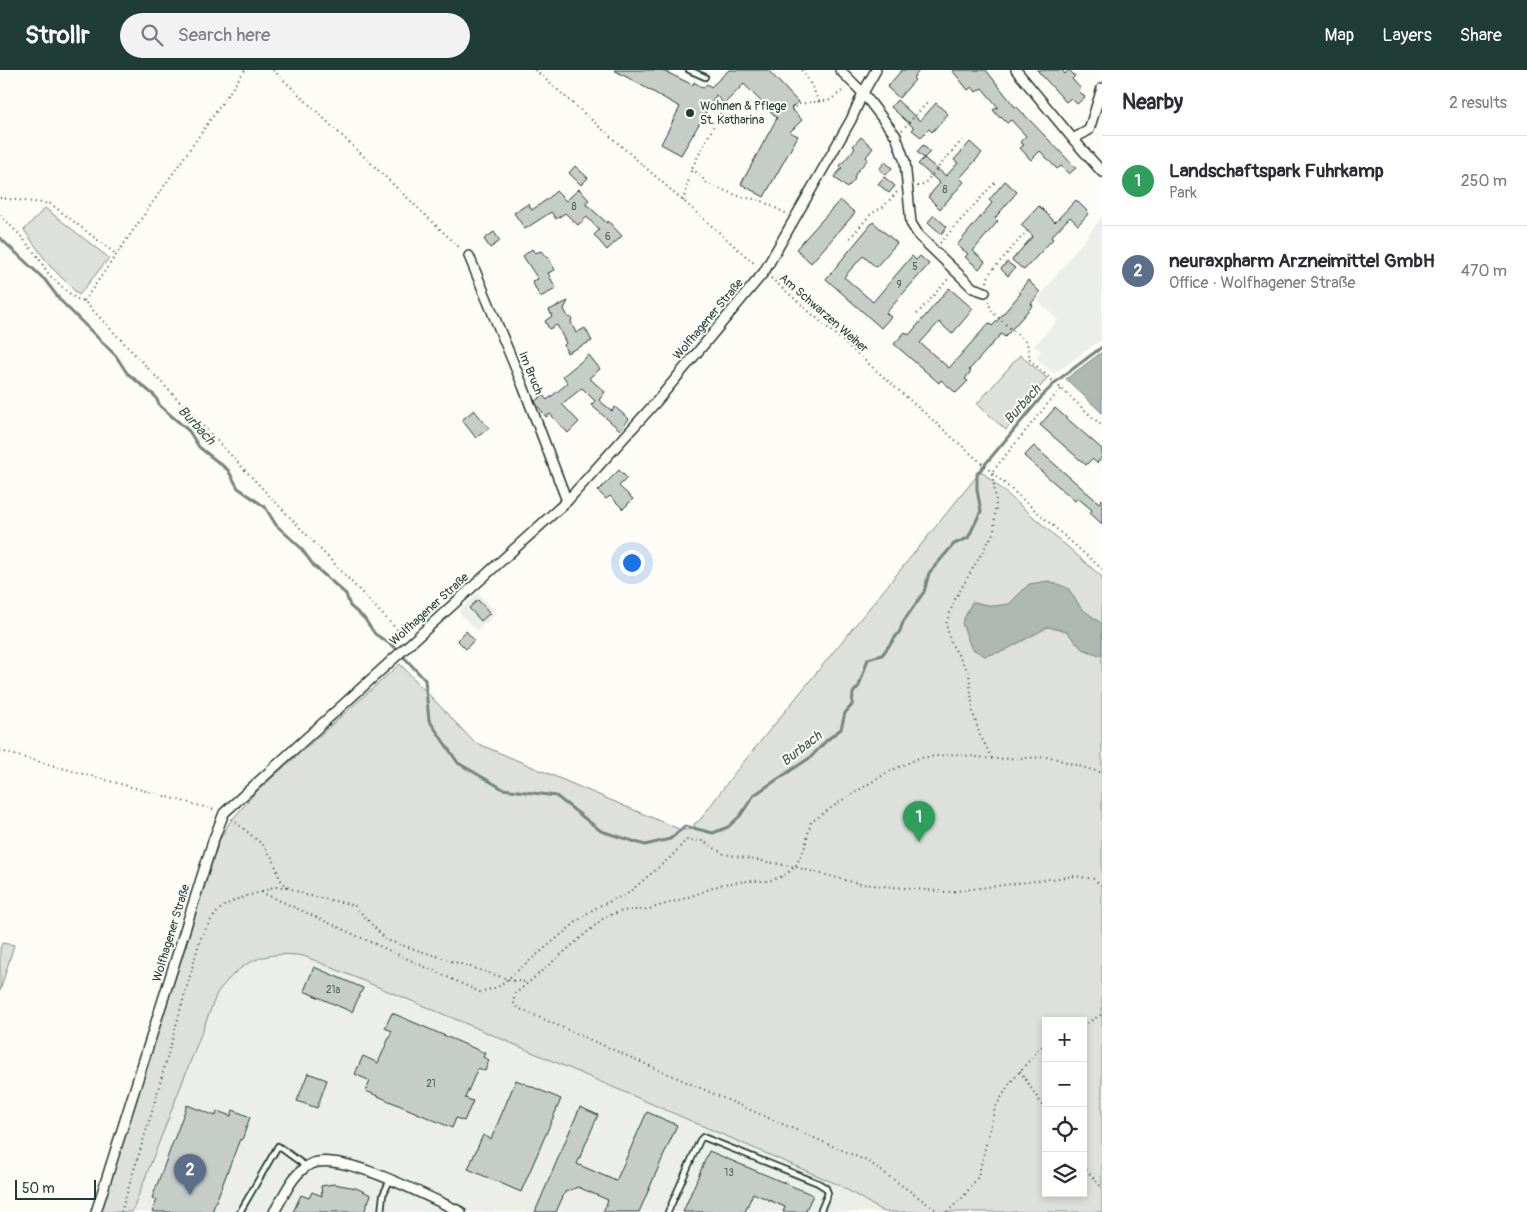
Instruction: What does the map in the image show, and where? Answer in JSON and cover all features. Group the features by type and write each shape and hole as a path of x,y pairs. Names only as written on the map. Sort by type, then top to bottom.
{"street":[{"path":"840,70 863,93 896,136 905,162 911,223 918,236 973,288 985,292"},
{"name":"Wolfhagener Straße","path":"96,1212 213,841 224,813 567,501 656,401 764,272 851,120 876,70"},
{"path":"1016,70 1102,172"},
{"path":"1073,139 1089,130 1102,88"},
{"name":"Im Bruch","path":"469,256 523,386 567,501"},
{"path":"274,1212 300,1172 312,1163 335,1161 363,1168 461,1212"}],"lane":[{"path":"689,70 705,78"},
{"path":"668,1212 703,1137 818,1182 826,1188 828,1193 820,1212"},
{"path":"240,1212 278,1146 307,1167"},
{"path":"380,1212 383,1195 390,1180"}],"path":[{"path":"84,301 245,70"},
{"path":"273,70 469,256"},
{"name":"Am Schwarzen Weiher","path":"535,70 1102,569"},
{"path":"802,70 813,88 818,103"},
{"path":"792,111 799,104 830,100 853,82"},
{"path":"896,136 928,102"},
{"path":"683,201 692,168 722,110"},
{"path":"850,238 871,214 883,207 907,184 923,184 962,140"},
{"path":"692,168 708,184 741,197 760,200 794,219"},
{"path":"933,251 997,180"},
{"path":"0,198 51,204 117,255"},
{"path":"0,215 38,257 49,275 76,299 84,301 410,643"},
{"path":"1027,231 989,274 985,292 992,312 1027,342 1030,360 1102,426"},
{"path":"917,314 955,271"},
{"path":"993,759 980,735 974,713 969,673 952,643 946,624 954,601 994,532 996,500 992,472 1062,388"},
{"path":"0,751 201,805 224,813 263,845 273,859 280,879 286,887"},
{"path":"939,1212 869,1162 518,1008 513,1002 515,994 605,917 622,911 649,909 723,884 768,881 784,876 795,867 804,850 811,822 888,772 919,758 955,754 993,759 1050,757 1102,773"},
{"path":"261,892 480,992 498,986 586,914 627,894 672,856 686,840 703,842 724,854 795,867 861,884 948,892 1075,876 1094,879 1102,886"},
{"path":"121,1212 154,1107 200,940 210,921 222,907 233,901 273,887 286,887 306,895 354,905 386,940 507,979 529,982"},
{"path":"1087,1023 1102,1014"},
{"path":"947,1212 963,1197 978,1177 995,1108 1020,1071 1042,1047"},
{"path":"1020,1071 1043,1107"},
{"path":"1087,1171 1102,1188"}],"shaded area":[{"path":"45,208 109,258 79,295 49,265 24,230"},
{"path":"1102,217 1102,339 1054,374 1036,358 1041,351 1034,346 1058,320 1037,300"},
{"path":"1102,352 1102,413 1066,379"},
{"path":"1020,355 1047,378 1006,430 977,404"},
{"path":"981,471 1102,577 1102,1212 884,1212 839,1185 474,1027 304,956 277,955 254,960 235,973 217,993 132,1212 101,1212 219,841 230,822 255,793 400,664 474,742 681,830 695,829 694,824 700,820 733,775"},
{"path":"1049,581 1068,588 1081,608 1102,624 1102,656 1082,649 1067,632 1048,627 1004,651 985,656 971,648 962,623 972,602 994,606 1009,604 1029,584"},
{"path":"478,593 497,613 477,631 458,611"},
{"path":"2,943 14,945 0,991 0,949"},
{"path":"272,955 304,956 474,1027 839,1185 884,1212 132,1212 217,993 227,980 251,961"}],"building":[{"path":"614,70 662,70 693,85 694,82 703,88 707,84 711,87 729,70 768,70 798,102 791,108 802,120 790,132 798,136 764,197 741,184 777,118 744,84 724,104 716,95 681,155 661,144 680,107"},
{"path":"902,70 920,70 913,78 915,80 899,98 887,87"},
{"path":"952,70 986,70 1015,107 1076,168 1069,174 1061,166 1057,169 1040,151 1031,160 1020,148 1024,145 1020,142 1026,136 1011,120 1007,123 1000,118 993,110 998,107 982,88 976,92 972,87 968,90"},
{"path":"1037,70 1062,70 1065,74 1069,70 1075,76 1072,79 1081,89 1079,91 1085,97 1077,104 1071,98 1066,102"},
{"path":"897,100 920,121 936,103 948,114 932,132 929,129 921,137 891,107"},
{"path":"861,137 873,148 866,157 868,159 856,173 855,179 847,188 834,177 842,168 840,166 855,148 853,146"},
{"path":"970,142 982,153 960,178 964,182 940,209 928,197 940,183 918,164 924,158 946,176 958,163 954,160"},
{"path":"923,145 930,152 924,158 917,152"},
{"path":"885,162 892,168 886,175 879,169"},
{"path":"575,166 588,178 581,185 569,173"},
{"path":"884,177 895,186 889,193 878,184"},
{"path":"1005,181 1017,192 995,218 998,221 973,251 985,262 979,269 965,257 968,254 957,245 992,203 989,200"},
{"path":"579,189 589,200 585,203 607,223 608,221 622,236 607,250 594,235 599,230 587,217 578,225 565,213 556,219 551,212 525,229 514,213 528,204 532,210 556,191 566,201"},
{"path":"840,200 855,213 811,263 796,249"},
{"path":"1076,200 1089,213 1078,225 1070,217 1051,237 1053,239 1024,270 1012,260 1033,236 1021,225 1039,206 1055,222"},
{"path":"934,215 947,227 941,234 928,222"},
{"path":"873,222 897,243 876,267 863,256 844,277 873,302 912,256 916,260 920,256 929,264 886,313 891,317 881,328 826,279"},
{"path":"494,232 500,241 490,248 484,239"},
{"path":"532,249 535,253 541,251 548,257 555,270 548,273 556,289 540,297 532,281 538,279 523,256"},
{"path":"1007,262 1015,268 1008,276 1001,269"},
{"path":"1028,280 1040,292 1031,304 1033,305 1005,337 1001,334 969,370 971,371 965,379 968,381 956,393 941,380 939,383 894,344 905,332 909,335 949,288 973,309 952,334 939,322 920,343 949,368 989,323 992,326 997,321 1021,293 1019,292"},
{"path":"568,301 564,309 568,317 572,318 571,322 576,333 585,328 592,341 567,353 564,345 566,343 557,325 549,329 545,321 552,316 549,310"},
{"path":"589,355 600,369 589,378 605,392 599,400 612,411 615,407 629,419 620,430 591,405 595,401 582,388 562,404 579,422 568,433 550,414 546,417 535,401 543,395 547,400 568,383 563,376"},
{"path":"1055,408 1102,449 1102,457 1097,463 1092,459 1086,465 1040,425"},
{"path":"474,410 489,428 476,438 462,420"},
{"path":"1034,446 1099,503 1102,499 1102,524 1090,513 1092,510 1078,498 1075,501 1024,456"},
{"path":"619,470 627,478 619,486 633,499 623,509 610,496 606,499 598,491"},
{"path":"478,600 490,613 481,621 469,608"},
{"path":"466,631 474,640 466,649 457,640"},
{"path":"314,967 363,988 352,1012 304,991"},
{"path":"392,1013 485,1053 483,1057 489,1060 485,1071 478,1068 465,1098 473,1101 464,1121 456,1118 452,1128 366,1091 370,1081 355,1074 363,1056 378,1063 392,1031 385,1028"},
{"path":"308,1073 327,1080 317,1108 297,1101"},
{"path":"516,1080 561,1099 521,1192 468,1169 483,1135 491,1139"},
{"path":"187,1105 216,1116 217,1111 231,1116 233,1110 250,1117 212,1212 152,1212 157,1200 152,1198"},
{"path":"580,1107 598,1115 577,1164 616,1181 647,1112 677,1125 639,1212 603,1212 608,1200 578,1187 565,1192 556,1212 535,1212"},
{"path":"709,1151 813,1195 805,1212 783,1212 785,1207 753,1193 745,1212 683,1212"},
{"path":"334,1184 356,1188 371,1195 364,1212 293,1212 301,1195 309,1198 312,1192 322,1196 321,1186"}],"waterway":[{"name":"Burbach","path":"0,238 45,280 60,300 116,356 127,373 155,396 160,406 189,431 199,447 228,470 238,488 265,507 276,525 300,547 314,566 346,594 350,606 364,618 375,634 396,648"},
{"name":"Burbach","path":"403,656 425,680 429,720 458,763 503,789 556,796 601,831 645,845 670,839 685,826 713,833 728,827 740,816 754,795 811,757 827,740 841,729 845,713 852,705 853,693 859,686 868,659 882,655 900,631 903,622 924,592 929,573 954,544 968,538 981,511 977,490 977,474 1044,394 1058,380 1102,347"}],"place":[{"name":"Wohnen & Pflege St. Katharina","path":"690,113"},
{"name":"Landschaftspark Fuhrkamp","path":"919,842"},
{"name":"neuraxpharm Arzneimittel GmbH","path":"190,1195"}]}
